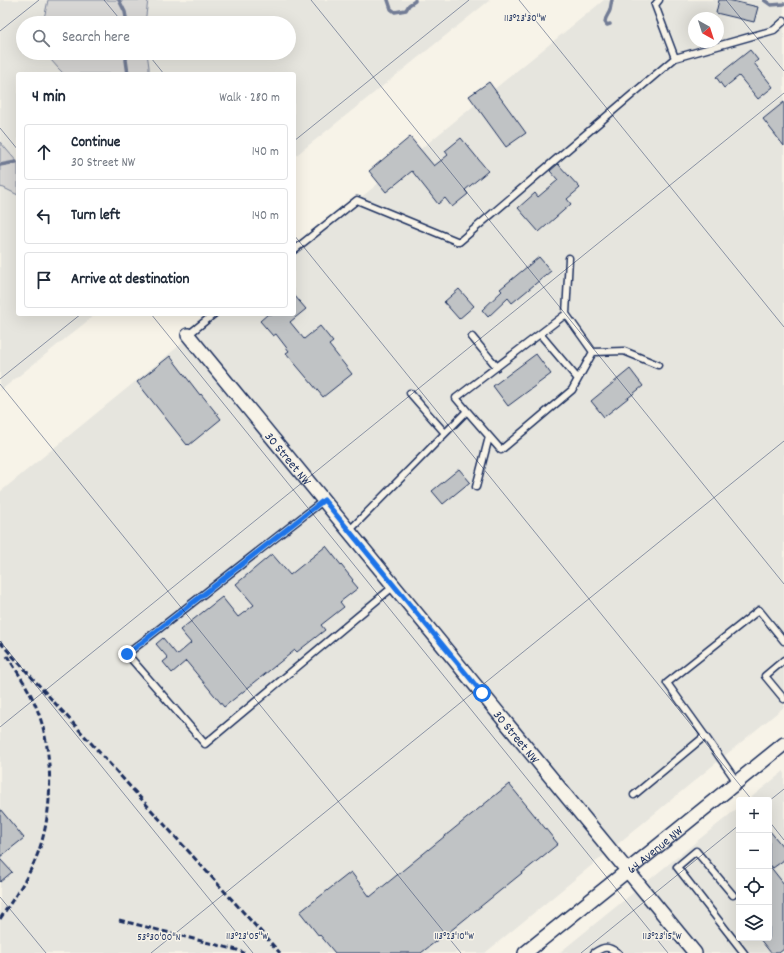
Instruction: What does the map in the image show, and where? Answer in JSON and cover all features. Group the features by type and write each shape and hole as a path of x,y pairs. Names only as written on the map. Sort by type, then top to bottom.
{"street":[{"name":"30 Street NW","path":"188,334 695,953"},
{"name":"64 Avenue NW","path":"525,953 784,744"}],"lane":[{"path":"659,0 655,5 675,58"},
{"path":"296,248 356,200 459,242 675,58 774,30 784,22"},
{"path":"569,258 566,314 593,352"},
{"path":"566,314 456,398 501,450 572,390 593,352"},
{"path":"188,334 211,316"},
{"path":"540,334 578,379"},
{"path":"472,337 497,367"},
{"path":"593,352 624,351 658,365"},
{"path":"410,393 444,433"},
{"path":"349,531 467,411"},
{"path":"476,487 489,437"},
{"path":"324,500 127,654 205,744 394,586"},
{"path":"737,782 667,683 759,610 784,641"},
{"path":"784,660 765,676 784,699"},
{"path":"634,795 705,736"},
{"path":"733,895 696,851 676,867 744,953"},
{"path":"594,953 600,949 609,948 618,953"}],"shaded area":[{"path":"0,0 490,0 296,155 296,72 16,72 16,316 94,316 0,391"},
{"path":"48,0 148,0 146,16 44,16"},
{"path":"604,0 784,0 784,707 485,953 0,953 0,492 216,316 296,316 296,250"},
{"path":"51,60 148,60 149,72 62,72"},
{"path":"0,142 16,161 16,194 0,187"},
{"path":"784,771 784,953 559,953 736,809 736,941 772,941 772,797 752,797"}],"building":[{"path":"719,0 728,0 758,7 754,22 724,15 724,12 716,12"},
{"path":"750,50 758,60 754,63 773,87 758,99 739,76 724,88 716,77"},
{"path":"489,82 526,133 506,147 469,96"},
{"path":"784,102 784,146 763,119"},
{"path":"410,137 434,166 448,155 445,151 461,138 488,171 465,190 468,194 452,207 445,198 438,204 412,171 386,192 369,171"},
{"path":"558,164 580,188 567,199 571,204 539,232 518,208 535,193 538,197 558,180 550,171"},
{"path":"539,257 551,271 512,303 508,298 488,317 482,310 502,291 500,289"},
{"path":"459,289 474,306 459,319 444,302"},
{"path":"296,297 306,309 290,322 304,339 320,326 333,342 329,345 352,374 323,397 286,353 289,351 276,334 273,336 260,321 266,316 296,316"},
{"path":"536,354 551,374 508,406 493,386"},
{"path":"170,356 200,395 201,394 221,419 189,445 187,445 137,382"},
{"path":"630,369 643,386 604,417 591,401"},
{"path":"459,469 470,482 443,504 432,491"},
{"path":"326,546 358,588 340,602 344,607 321,625 325,630 297,652 295,650 224,707 186,661 172,673 163,662 168,658 156,644 163,638 177,655 191,643 180,630 222,597 238,617 254,605 236,584 272,554 290,575"},
{"path":"509,784 558,844 421,953 335,953 300,912 351,872 370,897"},
{"path":"0,809 24,838 0,857"},
{"path":"772,834 784,848 784,860 773,868"},
{"path":"0,859 12,872 0,882"},
{"path":"772,869 784,884 784,949 779,953 771,953 761,941 772,941"}],"waterway":[{"path":"119,0 126,16"},
{"path":"388,0 391,9 395,12 406,10 415,0"},
{"path":"610,24 607,25 605,22 612,0"},
{"path":"764,0 771,5 784,4"},
{"path":"126,60 128,72"},
{"path":"0,165 16,162"}],"railway":[{"path":"0,642 280,953"},
{"path":"0,919 24,882 36,858 46,823 50,784 47,744 43,726 27,688 7,656"},
{"path":"119,920 244,953"}],"route":[{"path":"127,654 324,500 482,693"}]}
